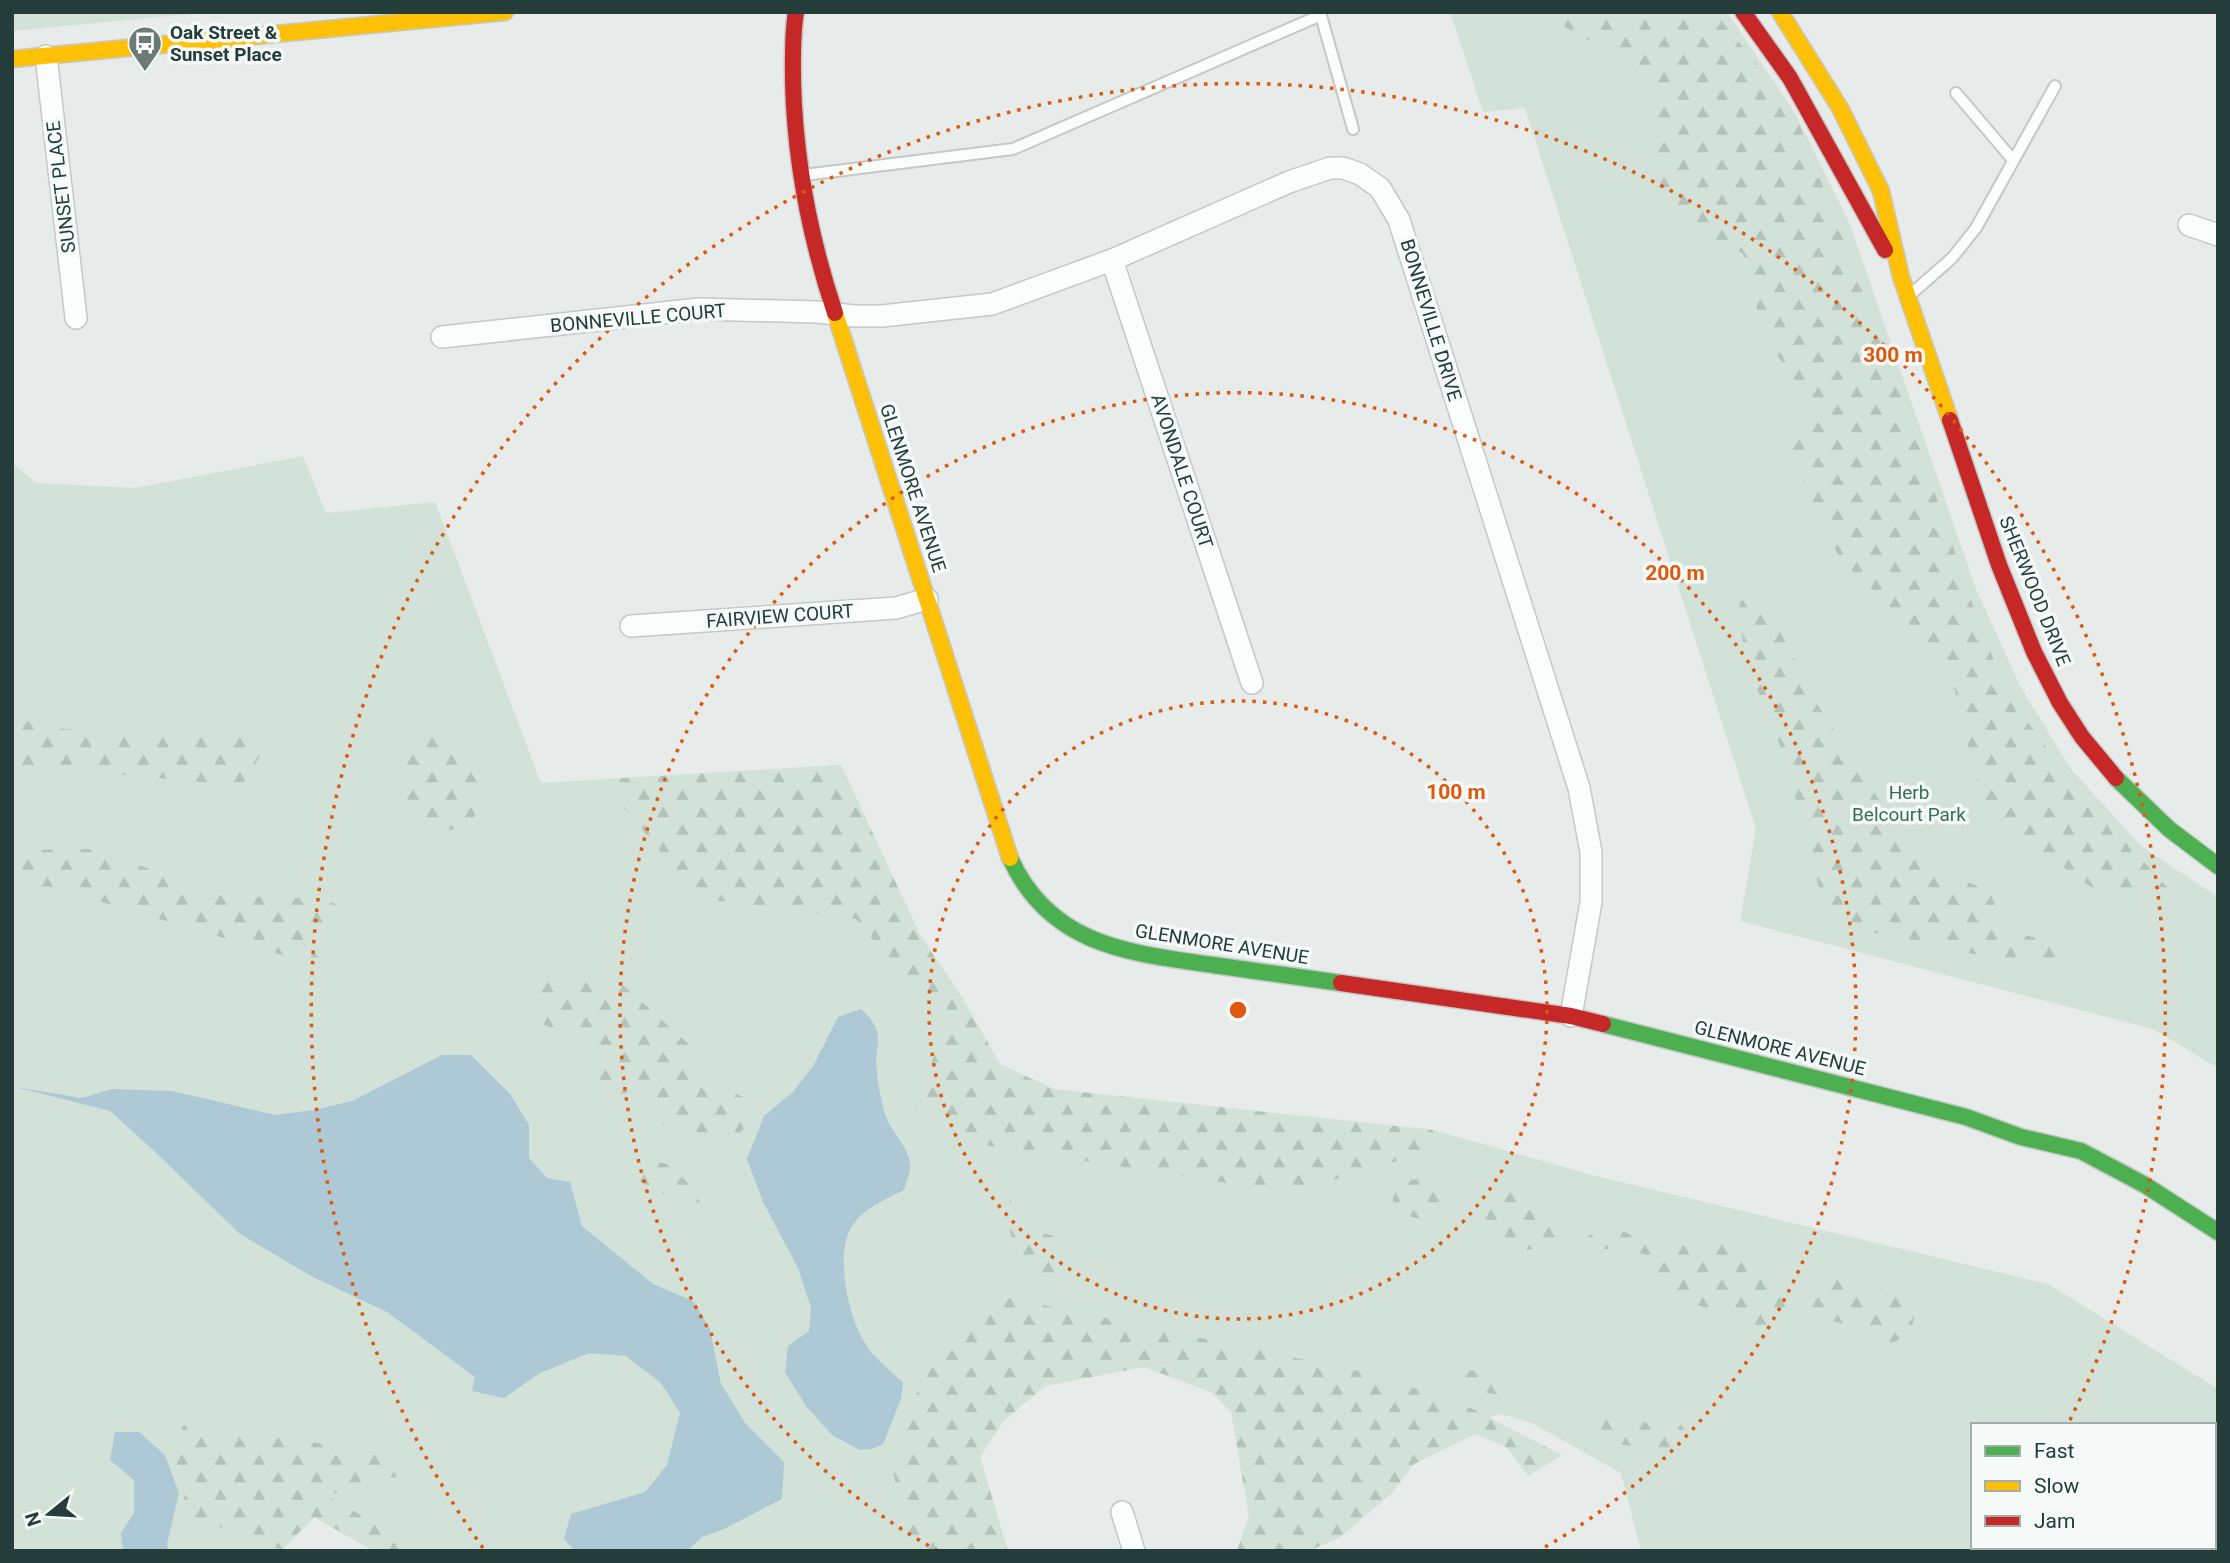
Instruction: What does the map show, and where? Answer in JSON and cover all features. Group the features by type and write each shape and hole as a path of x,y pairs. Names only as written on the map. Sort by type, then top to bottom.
{"street":[{"path":"12,59 505,12"},
{"name":"GLENMORE AVENUE","path":"796,12 792,34 793,118 800,176 815,250 1013,864 1037,902 1064,926 1097,942 1136,954 1571,1016 1966,1117 2021,1137 2081,1152 2145,1185 2218,1231"},
{"name":"SHERWOOD DRIVE","path":"1743,12 1790,78 1901,277"},
{"name":"SHERWOOD DRIVE","path":"1780,12 1840,108 1881,191 1901,277 2000,565 2034,652 2060,703 2081,737 2118,781 2169,829 2218,866"},
{"name":"SUNSET PLACE","path":"46,56 76,318"},
{"name":"BONNEVILLE DRIVE","path":"834,314 882,316 992,304 1112,260 1289,182 1330,168 1343,168 1360,174 1380,188 1399,220 1579,788 1591,852 1591,902 1571,1016"},
{"path":"2189,225 2218,235"},
{"name":"AVONDALE COURT","path":"1112,260 1252,683"},
{"name":"BONNEVILLE COURT","path":"442,337 699,310 834,314"},
{"name":"FAIRVIEW COURT","path":"631,626 896,608 927,599"},
{"path":"1122,1512 1135,1551"}],"lane":[{"path":"800,176 1013,149 1321,14 1353,129"},
{"path":"1908,296 1952,258 1976,228 2055,86"},
{"path":"1956,93 2013,160"}],"green space":[{"path":"12,12 211,12 12,31"},
{"name":"Herb Belcourt Park","path":"1450,12 1727,12 1795,113 1849,222 1976,589 2020,686 2071,769 2142,847 2218,897 2218,1068 2153,1029 1740,921 1756,829 1525,108 1483,112"},
{"path":"1539,12 1715,12 1795,113 1896,378 1978,620 2007,694 2085,799 2168,888 2102,895 1984,810 1948,662 1840,559 1787,447 1811,403 1764,336 1743,253 1707,241 1658,189 1648,154 1657,80"},
{"path":"303,456 326,513 435,502 541,783 841,765 920,935 963,999 1000,1064 1053,1089 1433,1130 1592,1175 2048,1284 2218,1389 2218,1551 1641,1551 1621,1473 1532,1423 1501,1414 1289,1481 1242,1354 1025,1358 968,1452 1000,1551 374,1551 314,1517 281,1551 12,1551 12,463 36,483 135,488"},
{"path":"1750,595 1774,616 1817,704 1887,812 1934,868 1989,891 2002,919 2019,934 2068,945 2068,963 2006,961 1848,927 1824,906 1784,756 1748,666 1738,616 1740,602"},
{"path":"12,718 65,729 168,738 276,729 242,786 12,764"},
{"path":"445,731 472,756 492,782 469,827 442,831 411,811 392,761 415,737"},
{"path":"841,765 920,935 963,999 1000,1064 1053,1089 1433,1130 1434,1150 1290,1193 977,1144 915,1109 944,1028 856,919 699,898 610,791 609,779"},
{"path":"99,849 214,895 322,899 347,908 311,949 329,969 52,887 12,884 12,850"},
{"path":"568,975 614,977 693,1048 693,1076 743,1097 751,1120 735,1138 708,1138 698,1141 695,1127 679,1123 652,1124 659,1107 633,1091 613,1096 597,1080 601,1048 544,1025 535,985"},
{"path":"652,1160 670,1165 689,1184 706,1212 699,1216 688,1210 679,1197 669,1197 637,1180 639,1171"},
{"path":"1421,1179 1445,1190 1451,1209 1425,1220 1395,1213 1393,1199 1398,1181"},
{"path":"1495,1185 1560,1208 1554,1243 1527,1250 1498,1251 1482,1225 1481,1218 1483,1204"},
{"path":"1010,1200 1032,1230 1054,1236 1064,1276 1034,1272 1013,1250 1007,1207"},
{"path":"1603,1227 1625,1232 1653,1247 1677,1243 1693,1249 1706,1244 1711,1238 1781,1275 1788,1293 1800,1292 1834,1274 1851,1277 1857,1295 1869,1298 1880,1289 1898,1291 1912,1298 1913,1324 1906,1334 1884,1347 1870,1330 1790,1311 1763,1327 1653,1290 1647,1255 1624,1249 1591,1249 1581,1241"},
{"path":"1005,1297 1363,1372 1461,1403 1562,1455 1528,1476 1506,1447 1475,1434 1414,1464 1392,1493 1339,1538 1308,1551 1237,1551 1249,1516 1231,1412 1213,1393 1144,1367 1045,1386 1003,1422 980,1457 1008,1551 906,1551 893,1469 931,1350"},
{"path":"1482,1369 1493,1380 1515,1385 1512,1396 1479,1390 1465,1377 1469,1371"},
{"path":"1611,1404 1628,1422 1680,1423 1693,1442 1662,1450 1618,1444 1593,1421"},
{"path":"183,1425 393,1453 404,1476 361,1482 327,1496 426,1551 374,1551 314,1517 282,1550 180,1512 186,1491 174,1454"}],"water":[{"path":"861,1009 875,1026 878,1040 877,1074 883,1106 890,1125 909,1157 910,1167 904,1190 873,1206 859,1218 853,1224 845,1244 846,1289 859,1332 873,1354 903,1382 901,1399 883,1444 860,1450 832,1435 806,1406 785,1372 788,1346 809,1331 811,1308 798,1268 763,1202 747,1159 764,1116 793,1092 813,1066 838,1017"},
{"path":"442,1055 471,1055 510,1094 529,1125 529,1158 547,1178 570,1182 582,1226 653,1284 693,1301 710,1329 721,1384 746,1424 784,1462 782,1499 724,1529 702,1537 687,1551 575,1551 564,1539 571,1514 645,1492 667,1465 680,1413 661,1383 626,1356 589,1353 540,1373 504,1398 472,1391 475,1377 387,1312 311,1276 240,1234 110,1111 15,1087 82,1098 112,1089 172,1091 275,1115 352,1101"},
{"path":"115,1432 139,1432 165,1455 179,1493 167,1544 168,1551 123,1551 121,1533 134,1513 134,1480 110,1460"}],"traffic: fast":[{"path":"2116,778 2169,829 2218,866"},
{"path":"1010,858 1027,887 1047,910 1070,927 1095,940 1151,956 1341,983"},
{"path":"1603,1024 1966,1117 2021,1137 2081,1151 2145,1185 2218,1232"}],"traffic: slow":[{"path":"12,59 505,12"},
{"path":"1780,12 1840,108 1881,191 1901,277 1950,420"},
{"path":"835,313 1010,858"}],"traffic: jam":[{"path":"796,12 793,82 797,141 811,228 835,313"},
{"path":"1743,12 1790,78 1885,250"},
{"path":"1950,420 1999,565 2034,652 2060,703 2082,737 2116,778"},
{"path":"1341,983 1571,1016 1603,1024"}],"place":[{"name":"Oak Street & Sunset Place","path":"145,73"}]}
